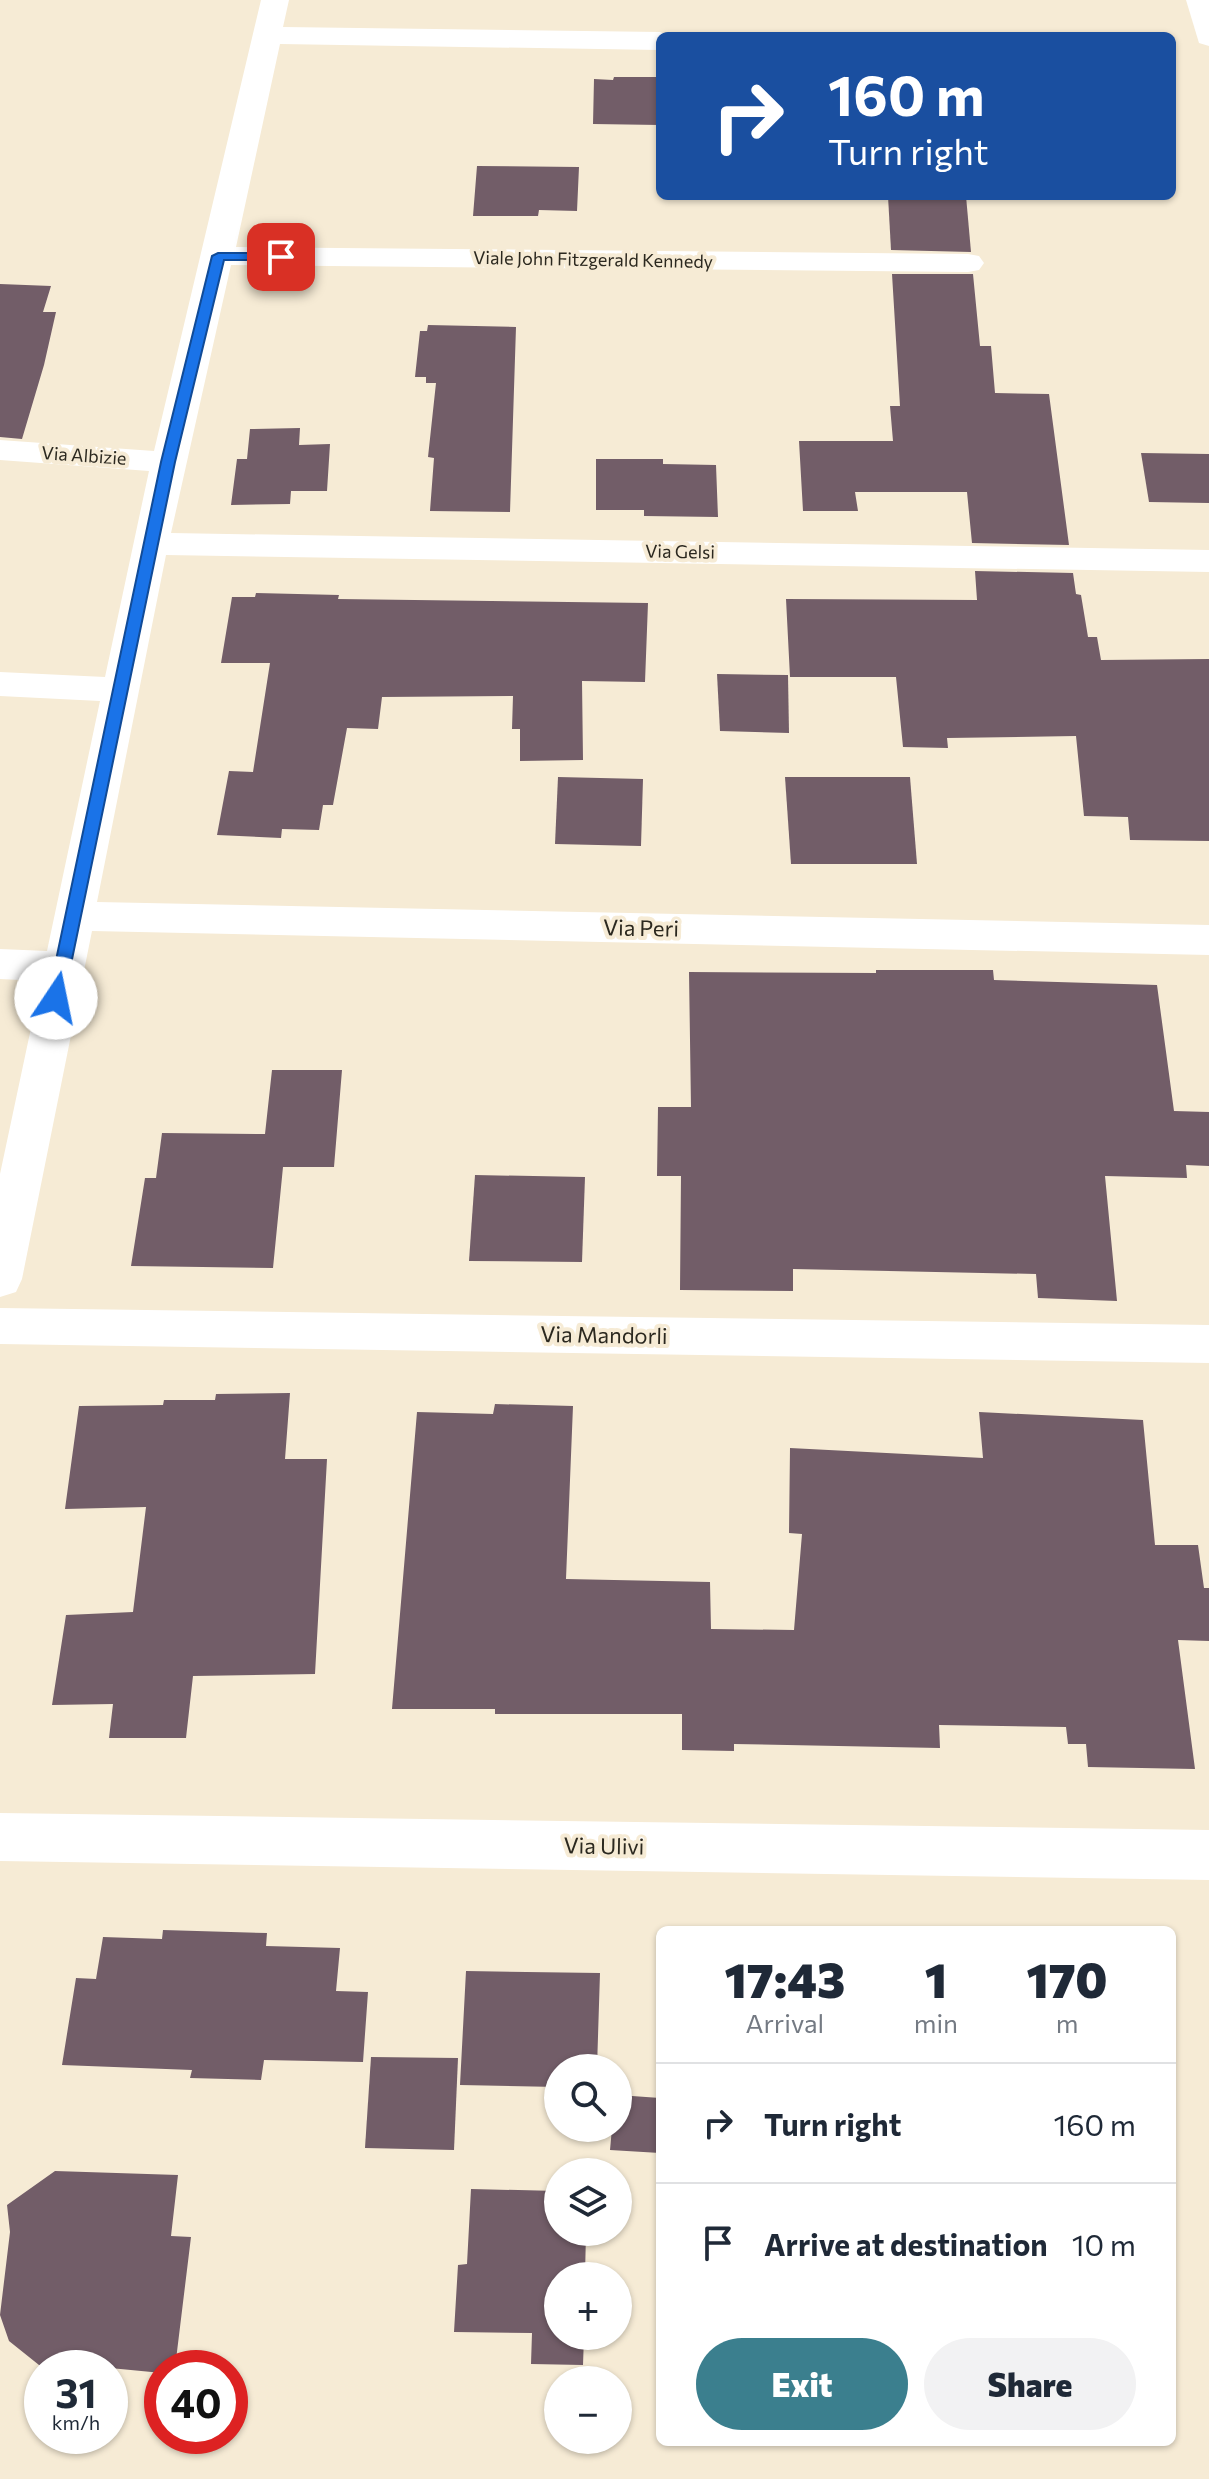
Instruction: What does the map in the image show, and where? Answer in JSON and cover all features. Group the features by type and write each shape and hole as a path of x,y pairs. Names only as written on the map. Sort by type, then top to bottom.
{"street":[{"path":"0,1279 168,462 275,0"},
{"path":"1200,0 1209,37"},
{"path":"268,35 656,41"},
{"name":"Viale John Fitzgerald Kennedy","path":"218,256 968,263"},
{"name":"Via Albizie","path":"0,450 168,462"},
{"name":"Via Gelsi","path":"151,544 1209,561"},
{"path":"0,684 121,690"},
{"name":"Via Peri","path":"73,916 1209,940"},
{"path":"0,964 62,967"},
{"name":"Via Mandorli","path":"0,1326 1209,1344"},
{"name":"Via Ulivi","path":"0,1837 1209,1855"}],"building":[{"path":"614,77 656,77 656,125 593,124 594,79 613,80"},
{"path":"477,166 579,167 577,211 539,210 538,216 473,216"},
{"path":"888,200 966,200 971,252 891,250"},
{"path":"892,274 973,274 980,346 991,346 995,393 1049,394 1069,545 972,543 967,492 855,492 858,511 803,511 799,441 893,441 890,406 900,406"},
{"path":"0,284 51,286 43,312 56,312 22,439 0,437"},
{"path":"428,325 516,327 510,512 430,511 434,458 428,457 436,383 426,383 426,377 415,377 420,331 427,331"},
{"path":"300,428 299,445 330,444 327,491 291,491 290,504 231,505 237,459 247,459 250,429"},
{"path":"1141,453 1209,454 1209,503 1149,502"},
{"path":"596,459 663,459 663,464 716,465 718,517 644,516 644,510 596,510"},
{"path":"975,571 1073,573 1076,594 1081,595 1088,637 1097,637 1101,660 1209,659 1209,841 1130,840 1128,817 1084,816 1076,736 947,738 948,748 903,747 896,677 790,677 786,599 977,600"},
{"path":"256,593 339,595 338,599 648,603 645,682 582,681 583,760 520,761 520,729 512,729 513,696 382,697 378,729 347,728 333,805 323,805 319,830 282,829 281,838 217,835 229,771 253,772 270,663 221,663 232,597 255,597"},
{"path":"717,674 788,675 789,733 720,731"},
{"path":"558,777 643,779 641,846 555,844"},
{"path":"785,777 910,777 917,864 791,864"},
{"path":"876,970 993,970 994,980 1157,985 1174,1111 1209,1112 1209,1166 1186,1165 1187,1178 1105,1176 1117,1301 1038,1298 1036,1274 793,1269 793,1291 680,1290 681,1176 657,1176 658,1107 691,1107 689,972 876,973"},
{"path":"272,1070 342,1070 334,1167 283,1167 273,1268 131,1266 145,1178 156,1178 162,1133 265,1134"},
{"path":"475,1175 585,1177 582,1262 469,1261"},
{"path":"290,1393 285,1459 327,1459 315,1674 193,1676 186,1738 109,1738 113,1704 52,1705 66,1615 133,1612 146,1507 65,1509 79,1406 163,1405 164,1400 215,1400 216,1394"},
{"path":"495,1404 573,1406 566,1579 710,1582 711,1629 794,1630 802,1534 789,1533 790,1448 983,1458 979,1412 1143,1420 1155,1545 1198,1545 1204,1588 1209,1588 1209,1641 1178,1640 1195,1769 1088,1767 1086,1744 1068,1744 1066,1727 939,1725 940,1748 734,1744 734,1751 682,1750 682,1714 495,1714 495,1709 392,1709 417,1412 493,1414"},
{"path":"163,1930 267,1933 266,1946 340,1948 336,1991 368,1992 363,2062 264,2060 261,2080 190,2078 192,2070 62,2065 76,1978 96,1979 103,1937 162,1939"},
{"path":"466,1971 600,1973 597,2054 544,2054 544,2087 460,2085"},
{"path":"371,2057 458,2058 454,2150 365,2148"},
{"path":"632,2096 656,2098 656,2153 610,2150 611,2142 632,2142"},
{"path":"55,2171 178,2175 171,2236 191,2237 177,2350 144,2350 144,2371 128,2370 128,2350 24,2350 24,2353 9,2341 0,2315 10,2232 7,2205"},
{"path":"471,2189 544,2191 544,2246 586,2246 585,2262 544,2262 544,2350 584,2350 583,2365 531,2364 532,2333 454,2332 458,2265 467,2264"}],"route":[{"path":"56,998 168,462 218,256 281,257"}]}
